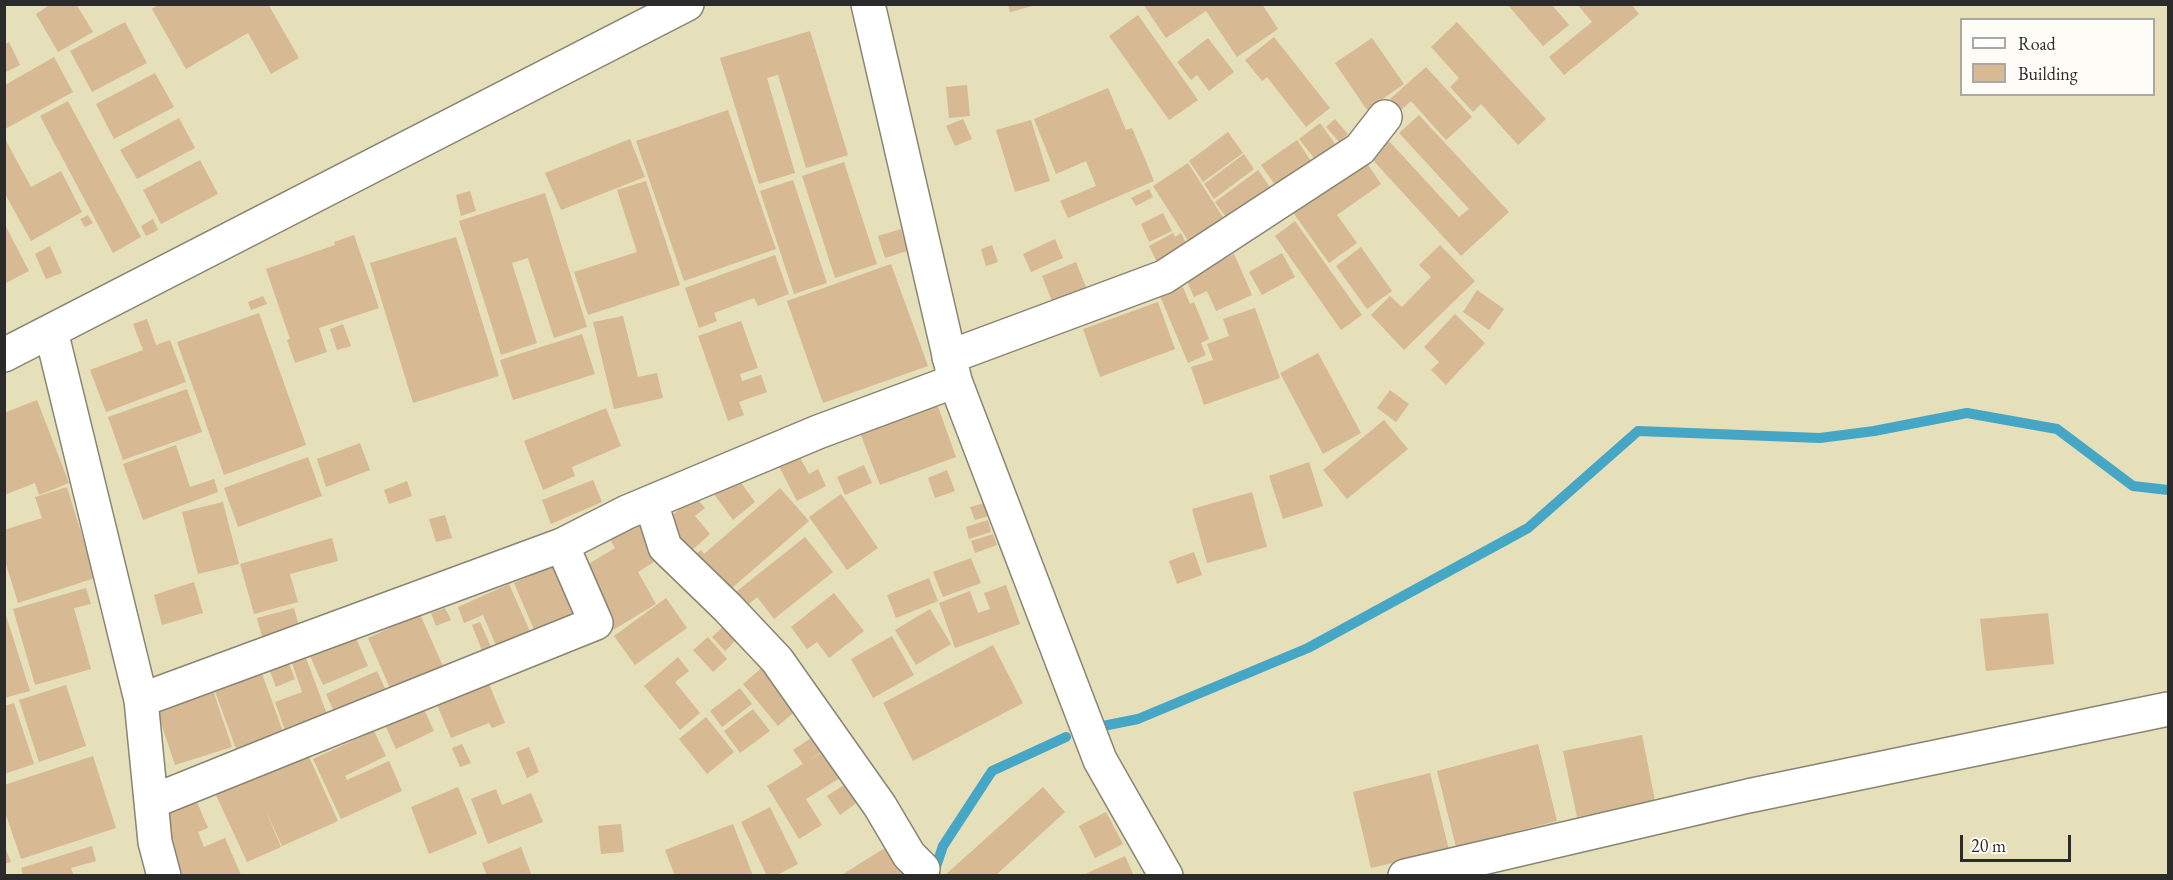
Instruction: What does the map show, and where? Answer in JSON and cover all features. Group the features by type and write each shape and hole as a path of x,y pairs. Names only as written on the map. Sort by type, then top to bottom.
{"street":[{"path":"4,355 687,4"},
{"path":"868,4 952,369 1100,760 1166,876"},
{"path":"141,700 562,545 627,512 818,432 952,369 1164,277 1360,149 1385,117"},
{"path":"51,331 141,700 155,842 164,876"},
{"path":"651,503 665,547 777,660 880,806 909,855 923,869"},
{"path":"151,802 596,623 562,545"},
{"path":"1405,876 1748,796 2169,709"}],"building":[{"path":"51,4 76,4 93,32 58,52 36,14"},
{"path":"159,4 268,4 299,58 271,74 248,33 186,69 152,9"},
{"path":"1143,4 1262,4 1278,29 1237,57 1206,11 1166,38"},
{"path":"1577,4 1631,4 1639,14 1564,75 1549,57 1592,22"},
{"path":"1008,5 1036,5 1010,12"},
{"path":"1508,5 1552,5 1569,25 1543,46"},
{"path":"1138,15 1198,100 1169,120 1109,36"},
{"path":"125,22 147,63 92,92 70,51"},
{"path":"1457,22 1546,119 1518,145 1481,104 1473,112 1450,87 1459,78 1431,47"},
{"path":"810,31 848,155 806,168 778,75 767,78 795,173 759,184 720,58"},
{"path":"1274,37 1330,108 1306,127 1267,77 1262,81 1245,60"},
{"path":"1208,38 1234,72 1209,91 1197,75 1191,80 1177,62"},
{"path":"1372,38 1404,84 1367,110 1335,63"},
{"path":"9,42 20,65 4,73 4,45"},
{"path":"54,57 73,92 5,129 5,85"},
{"path":"1426,67 1472,117 1446,140 1411,101 1401,110 1390,99"},
{"path":"155,73 174,107 114,139 96,104"},
{"path":"967,85 970,116 949,118 946,87"},
{"path":"1108,88 1126,130 1132,128 1154,181 1068,218 1060,201 1096,186 1086,161 1056,174 1034,119"},
{"path":"68,101 141,237 113,253 40,116"},
{"path":"728,110 776,249 684,281 636,141"},
{"path":"1419,115 1509,212 1461,256 1370,157 1388,140 1459,217 1469,209 1399,133"},
{"path":"179,118 195,148 137,179 120,150"},
{"path":"963,119 972,139 955,146 946,126"},
{"path":"1335,119 1348,134 1339,142 1326,127"},
{"path":"1031,120 1050,181 1015,192 996,130"},
{"path":"1320,123 1338,148 1318,163 1299,139"},
{"path":"1228,132 1243,153 1203,182 1189,161"},
{"path":"4,137 31,187 61,171 82,212 31,241 4,192"},
{"path":"630,139 645,177 561,210 545,173"},
{"path":"1297,140 1313,164 1278,189 1261,165"},
{"path":"1244,154 1254,169 1214,199 1204,184"},
{"path":"1364,159 1381,184 1337,215 1357,243 1329,263 1292,211"},
{"path":"200,160 218,194 161,224 143,190"},
{"path":"844,162 877,264 835,278 802,176"},
{"path":"1188,163 1230,228 1194,250 1153,186"},
{"path":"1258,170 1274,193 1231,224 1215,202"},
{"path":"793,180 827,283 794,294 760,191"},
{"path":"646,181 680,285 588,315 574,272 637,252 617,190"},
{"path":"1149,189 1153,197 1136,206 1131,198"},
{"path":"470,191 476,211 461,216 456,195"},
{"path":"545,193 587,327 554,338 528,258 512,263 537,343 501,355 459,221"},
{"path":"1163,213 1172,231 1149,242 1141,224"},
{"path":"88,215 93,223 85,227 80,219"},
{"path":"153,219 158,230 146,236 141,226"},
{"path":"1295,221 1362,315 1341,330 1275,236"},
{"path":"4,223 29,271 4,284"},
{"path":"901,229 907,251 885,258 878,236"},
{"path":"1173,233 1175,237 1181,233 1191,253 1160,268 1149,246"},
{"path":"354,235 379,308 319,328 327,352 295,363 287,340 290,339 266,269 335,245 334,242"},
{"path":"456,237 499,376 413,403 370,263"},
{"path":"1055,239 1063,258 1031,272 1023,254"},
{"path":"992,245 998,262 986,266 981,249"},
{"path":"1440,245 1475,281 1404,350 1371,315 1390,296 1402,307 1431,277 1419,265"},
{"path":"50,246 62,273 46,279 35,254"},
{"path":"1361,247 1392,291 1367,309 1336,266"},
{"path":"1282,253 1295,277 1262,295 1249,272"},
{"path":"1234,254 1252,295 1216,311 1207,291 1194,297 1185,277"},
{"path":"775,255 789,294 758,306 754,298 714,313 717,321 699,328 685,288"},
{"path":"1076,262 1088,292 1054,306 1042,276"},
{"path":"891,264 928,366 823,403 787,301"},
{"path":"1183,287 1190,304 1194,302 1209,339 1201,343 1206,355 1188,363 1160,296"},
{"path":"1477,290 1504,309 1489,330 1463,312"},
{"path":"263,296 267,304 251,310 248,302"},
{"path":"1158,302 1175,349 1100,377 1083,329"},
{"path":"1255,308 1280,378 1204,405 1191,367 1213,360 1207,344 1229,336 1223,319"},
{"path":"259,313 306,445 224,475 177,342"},
{"path":"1455,314 1485,343 1446,385 1431,370 1439,362 1424,347"},
{"path":"623,316 638,377 657,373 663,398 614,409 593,322"},
{"path":"147,319 156,345 170,340 186,382 106,412 90,370 143,350 133,324"},
{"path":"741,321 758,368 740,374 742,381 761,375 767,392 739,402 744,415 728,421 698,336"},
{"path":"343,324 351,346 337,350 330,329"},
{"path":"582,334 595,374 513,400 500,360"},
{"path":"1318,353 1361,433 1323,454 1280,373"},
{"path":"187,389 202,432 123,460 108,417"},
{"path":"1390,390 1409,404 1396,422 1377,408"},
{"path":"37,400 69,483 39,495 35,483 4,495 4,413"},
{"path":"936,401 956,457 880,485 859,430"},
{"path":"606,408 621,446 572,467 575,476 543,490 524,441"},
{"path":"1384,420 1408,449 1347,499 1323,470"},
{"path":"360,443 370,470 326,487 317,459"},
{"path":"176,445 190,487 214,479 218,492 143,520 123,464"},
{"path":"796,450 809,474 818,469 826,486 797,501 776,461"},
{"path":"308,457 322,496 238,527 224,488"},
{"path":"1309,462 1323,506 1283,519 1269,476"},
{"path":"864,465 872,483 845,495 837,477"},
{"path":"947,470 955,491 935,498 928,478"},
{"path":"737,477 755,502 733,520 714,494"},
{"path":"593,480 602,502 551,524 542,500"},
{"path":"407,481 412,496 389,504 384,490"},
{"path":"67,487 95,578 18,603 4,558 4,530 42,518 35,497"},
{"path":"780,488 809,521 724,595 691,558 701,550 704,554"},
{"path":"1252,492 1267,547 1207,563 1192,509"},
{"path":"841,494 878,548 847,570 809,517"},
{"path":"695,496 705,508 695,516 710,534 688,554 662,524"},
{"path":"223,502 239,564 198,574 182,512"},
{"path":"985,503 989,516 975,520 970,507"},
{"path":"445,515 452,538 436,542 429,519"},
{"path":"640,519 663,556 638,572 656,604 613,630 577,571 615,548 609,538"},
{"path":"988,520 991,532 969,539 966,527"},
{"path":"993,534 997,545 975,553 971,541"},
{"path":"805,537 833,572 774,619 757,597 748,605 737,591"},
{"path":"332,538 338,561 290,574 298,602 254,614 240,564"},
{"path":"1194,552 1202,575 1177,584 1169,561"},
{"path":"971,558 981,583 943,597 933,572"},
{"path":"560,562 581,611 535,632 514,583"},
{"path":"929,578 938,601 896,618 887,595"},
{"path":"194,582 203,613 162,625 154,595"},
{"path":"509,584 532,636 498,650 483,615 464,623 458,607"},
{"path":"1006,585 1020,624 955,648 939,603 970,591 978,613 990,609 984,593"},
{"path":"86,588 91,604 74,608 91,669 35,685 13,609"},
{"path":"834,593 864,631 829,658 817,642 807,649 791,627"},
{"path":"666,598 687,628 635,665 614,636"},
{"path":"294,608 300,630 263,640 257,618"},
{"path":"445,608 451,620 436,626 431,613"},
{"path":"4,609 30,691 4,698"},
{"path":"930,609 951,644 916,665 895,630"},
{"path":"2048,613 2054,664 1986,671 1980,619"},
{"path":"420,614 445,671 393,695 368,638"},
{"path":"480,622 492,649 483,653 472,625"},
{"path":"723,627 736,640 725,651 712,637"},
{"path":"355,636 368,666 323,685 310,656"},
{"path":"892,636 914,675 873,698 851,659"},
{"path":"708,637 727,659 713,672 693,650"},
{"path":"993,645 1023,703 913,761 883,703"},
{"path":"678,657 689,671 675,682 700,713 680,730 644,686"},
{"path":"306,658 328,717 286,733 275,702 302,692 292,663"},
{"path":"287,659 295,679 276,687 268,666"},
{"path":"765,665 800,707 778,726 743,684"},
{"path":"260,668 286,740 239,757 213,686"},
{"path":"377,671 389,697 338,720 326,694"},
{"path":"487,679 505,723 492,728 489,723 451,738 435,700"},
{"path":"66,685 86,746 39,762 19,700"},
{"path":"740,688 752,704 722,727 710,711"},
{"path":"213,690 232,747 175,765 156,708"},
{"path":"14,703 34,764 4,774 4,706"},
{"path":"422,705 434,731 396,749 384,723"},
{"path":"753,709 770,731 740,753 724,731"},
{"path":"706,717 734,752 707,774 679,739"},
{"path":"374,731 386,756 345,776 347,780 389,761 402,791 341,819 313,759"},
{"path":"1642,735 1655,801 1577,817 1563,751"},
{"path":"811,738 821,752 807,762 824,751 840,778 806,799 822,825 799,839 767,786 803,764 793,750"},
{"path":"462,744 471,763 460,767 452,748"},
{"path":"1538,744 1557,821 1456,847 1437,771"},
{"path":"529,747 539,772 527,778 516,752"},
{"path":"306,750 338,821 282,846 265,809 281,847 247,862 215,793"},
{"path":"93,756 116,828 21,859 4,809 4,785"},
{"path":"1430,773 1449,850 1371,868 1353,792"},
{"path":"847,783 859,801 840,815 827,796"},
{"path":"458,787 477,834 429,854 411,807"},
{"path":"1043,787 1065,812 995,876 944,876"},
{"path":"496,789 502,805 531,793 543,822 488,844 471,799"},
{"path":"196,800 208,828 198,832 204,847 225,838 241,875 183,876 158,816"},
{"path":"770,807 798,864 775,876 767,876 741,822"},
{"path":"1106,812 1123,844 1095,858 1079,826"},
{"path":"621,824 624,852 601,854 598,826"},
{"path":"733,824 753,876 675,876 665,850"},
{"path":"4,845 11,862 4,864"},
{"path":"92,846 96,861 71,868 74,876 23,876 21,868"},
{"path":"888,846 906,876 840,876"},
{"path":"521,847 532,876 487,876 482,863"},
{"path":"1125,856 1134,876 1081,876"}],"waterway":[{"path":"1103,726 1138,719 1308,648 1528,528 1638,431 1820,438 1874,431 1967,413 2057,429 2133,486 2168,490"},
{"path":"933,875 943,846 992,771 1066,737"}]}
